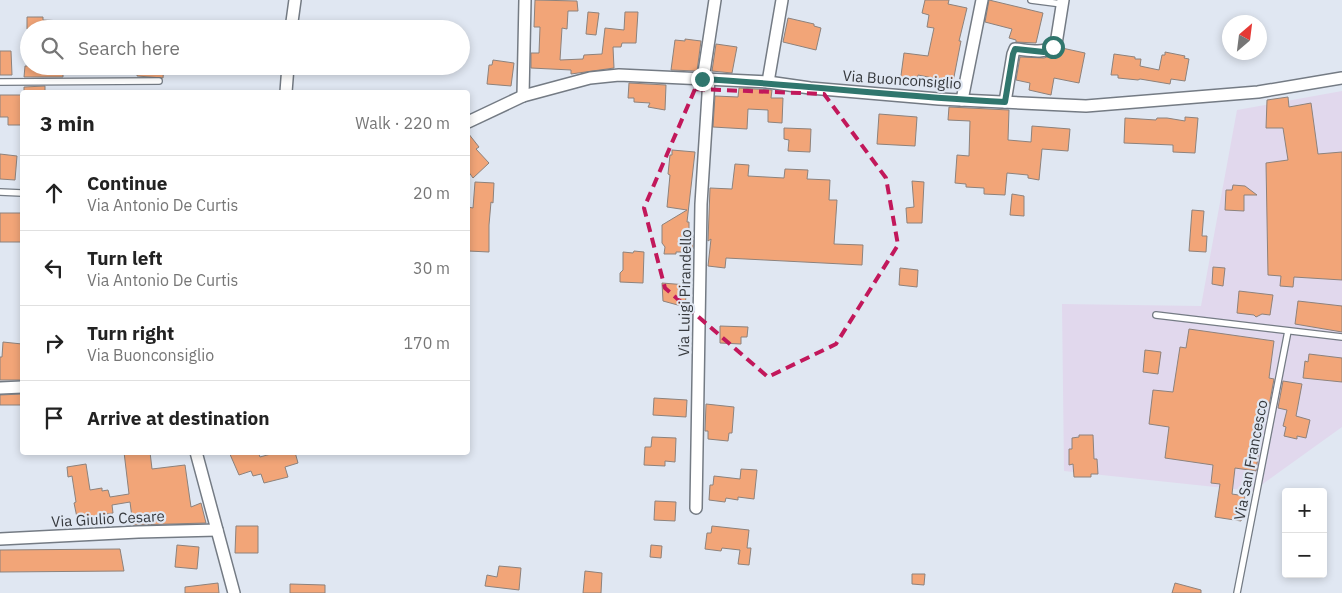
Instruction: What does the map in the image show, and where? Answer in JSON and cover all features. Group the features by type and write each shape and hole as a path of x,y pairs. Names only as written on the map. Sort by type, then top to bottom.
{"street":[{"path":"292,20 295,0"},
{"path":"523,96 524,0"},
{"name":"Via Luigi Pirandello","path":"696,508 701,204 706,79 715,0"},
{"path":"768,82 782,0"},
{"path":"962,100 982,0"},
{"path":"1005,102 1015,49 1044,52 1053,47 1056,44 1062,2"},
{"path":"286,90 287,75"},
{"name":"Via Buonconsiglio","path":"470,121 523,96 590,78 619,75 768,82 810,88 962,100 1086,106 1258,92 1342,78"},
{"path":"0,388 20,387"},
{"path":"197,455 234,593"},
{"name":"Via Giulio Cesare","path":"0,539 217,530"}],"lane":[{"path":"1031,0 1062,2"},
{"path":"0,82 159,81"},
{"path":"0,192 20,193"},
{"path":"1156,315 1342,337"},
{"name":"Via San Francesco","path":"1238,593 1288,331"}],"highlighted area":[{"path":"695,89 824,94 886,178 898,245 836,344 768,377 665,288 644,208"}],"shaded area":[{"path":"1342,91 1342,427 1253,491 1064,471 1062,304 1201,306 1237,110"}],"building":[{"path":"535,0 577,1 578,11 568,11 567,29 562,28 560,60 583,59 584,55 602,54 605,28 624,30 625,12 638,12 636,43 622,43 621,47 613,47 614,68 571,74 571,70 531,68 531,53 539,53 540,27 534,27"},
{"path":"925,0 949,0 948,4 967,8 959,41 961,41 953,82 918,75 916,85 900,83 904,53 928,56 934,28 927,27 929,15 922,13"},
{"path":"989,0 1043,13 1036,43 1016,42 1016,40 1009,38 1012,29 985,22"},
{"path":"588,12 599,13 596,35 586,34"},
{"path":"27,17 43,17 43,20 27,20"},
{"path":"788,18 814,24 814,26 821,28 816,50 783,42"},
{"path":"685,39 701,41 697,71 671,70 675,40 685,41"},
{"path":"716,44 737,47 732,73 712,71"},
{"path":"1062,48 1085,53 1079,83 1054,78 1051,95 1029,90 1030,83 1016,80 1020,57 1044,58 1057,54"},
{"path":"0,51 11,51 12,75 0,75"},
{"path":"1165,52 1185,56 1184,58 1189,59 1185,81 1171,79 1170,84 1140,79 1118,78 1118,75 1111,75 1114,54 1141,59 1140,66 1159,70 1162,55 1165,55"},
{"path":"493,60 514,63 511,86 487,84 489,65 492,65"},
{"path":"24,75 63,75 63,77 24,77"},
{"path":"137,75 163,75 163,78"},
{"path":"629,83 666,85 665,110 648,107 650,103 634,102 634,98 628,98"},
{"path":"45,86 45,90 24,90 24,87"},
{"path":"739,88 772,90 771,98 783,98 782,123 768,122 768,110 748,109 747,129 713,127 715,96 738,97"},
{"path":"0,95 20,95 20,125 8,125 8,117 0,117"},
{"path":"1288,97 1289,107 1311,103 1318,154 1342,152 1342,280 1294,277 1293,287 1280,286 1281,276 1268,275 1266,163 1288,160 1283,128 1266,128 1267,100"},
{"path":"949,107 1009,110 1008,140 1031,142 1032,126 1070,129 1068,151 1042,149 1039,180 1028,178 1028,175 1007,173 1005,195 984,194 984,188 966,187 966,184 955,183 957,155 969,156 970,121 948,120"},
{"path":"879,114 917,117 915,146 877,144"},
{"path":"1185,117 1198,118 1195,153 1173,152 1173,145 1124,143 1125,118 1156,120 1157,118 1167,118 1185,121"},
{"path":"784,128 811,129 810,152 788,151 789,140 784,139"},
{"path":"470,136 479,147 476,149 489,163 473,178 470,174"},
{"path":"672,150 695,152 687,222 689,222 689,235 693,237 693,249 689,252 664,254 662,225 687,210 667,207 670,175 668,174"},
{"path":"0,154 17,156 15,180 0,179"},
{"path":"735,164 749,165 748,176 784,178 785,169 808,170 807,179 830,180 829,200 837,200 834,244 863,245 862,265 726,258 725,268 708,266 711,239 708,241 710,188 732,189"},
{"path":"912,181 924,182 922,223 907,223 906,208 914,207"},
{"path":"475,182 494,183 489,225 489,252 470,251 470,207 473,208"},
{"path":"1233,185 1245,186 1257,195 1244,195 1244,211 1225,210 1226,190 1232,190"},
{"path":"1012,194 1024,196 1024,216 1010,215"},
{"path":"1192,210 1204,211 1202,236 1207,236 1206,252 1189,251"},
{"path":"0,213 20,213 20,242 0,242"},
{"path":"634,251 644,252 643,283 620,282 620,273 623,270 623,252 633,253"},
{"path":"1213,267 1225,268 1223,286 1212,284"},
{"path":"900,268 918,270 917,287 899,285"},
{"path":"662,283 687,285 685,307 663,301"},
{"path":"1239,291 1273,295 1270,315 1262,314 1256,317 1254,315 1237,313"},
{"path":"1298,301 1342,306 1342,332 1295,324"},
{"path":"720,326 748,327 747,337 741,337 741,344 720,343"},
{"path":"1189,329 1274,341 1269,378 1274,379 1269,406 1265,406 1256,471 1235,468 1232,494 1245,496 1241,521 1215,517 1220,484 1211,483 1213,465 1165,458 1169,427 1149,424 1153,390 1173,392 1180,347 1186,348"},
{"path":"3,342 20,344 20,380 0,380 0,357 2,357"},
{"path":"1145,350 1161,352 1158,374 1143,372"},
{"path":"1309,354 1342,358 1342,382 1303,378 1305,361 1308,362"},
{"path":"1283,381 1302,384 1296,416 1310,420 1306,438 1297,436 1297,439 1284,436 1286,427 1283,426 1287,410 1278,408"},
{"path":"20,394 20,405 0,405 0,395"},
{"path":"654,398 687,400 686,417 653,415"},
{"path":"706,404 734,407 732,433 729,433 728,441 708,439 708,431 705,431"},
{"path":"1079,435 1093,435 1094,459 1097,459 1098,474 1091,474 1091,477 1074,477 1073,464 1069,465 1069,449 1072,449 1072,438 1079,437"},
{"path":"652,437 676,438 675,462 665,461 665,466 644,465 645,447 651,447"},
{"path":"124,455 150,455 152,469 185,465 191,507 201,503 206,523 133,525 130,502 112,505 113,513 95,516 96,524 79,527 74,503 76,502 72,476 68,477 67,467 86,464 90,490 102,488 102,491 108,490 110,497 129,494"},
{"path":"230,455 259,455 260,457 267,455 296,455 298,463 285,467 288,477 264,483 261,474 253,476 251,471 239,475"},
{"path":"741,469 757,470 754,499 738,497 738,500 726,498 725,502 709,500 710,485 713,485 714,476 740,479"},
{"path":"655,501 676,502 675,521 654,520"},
{"path":"236,526 258,526 258,553 235,553"},
{"path":"712,526 749,530 747,548 751,548 749,565 738,564 740,550 722,548 721,551 705,549 707,533 711,533"},
{"path":"177,545 199,547 197,569 175,567"},
{"path":"651,545 662,546 661,558 650,557"},
{"path":"120,549 124,571 0,572 0,550"},
{"path":"499,566 521,568 519,590 485,586 487,575 497,577"},
{"path":"585,571 602,573 601,593 583,593"},
{"path":"912,574 925,574 924,585 912,584"},
{"path":"218,583 219,593 185,593 185,587"},
{"path":"1175,583 1201,590 1201,593 1172,593"},
{"path":"290,584 325,585 325,593 290,593"}],"route":[{"path":"702,79 768,82 810,88 939,99 1005,102 1015,49 1044,52 1053,47"}]}
